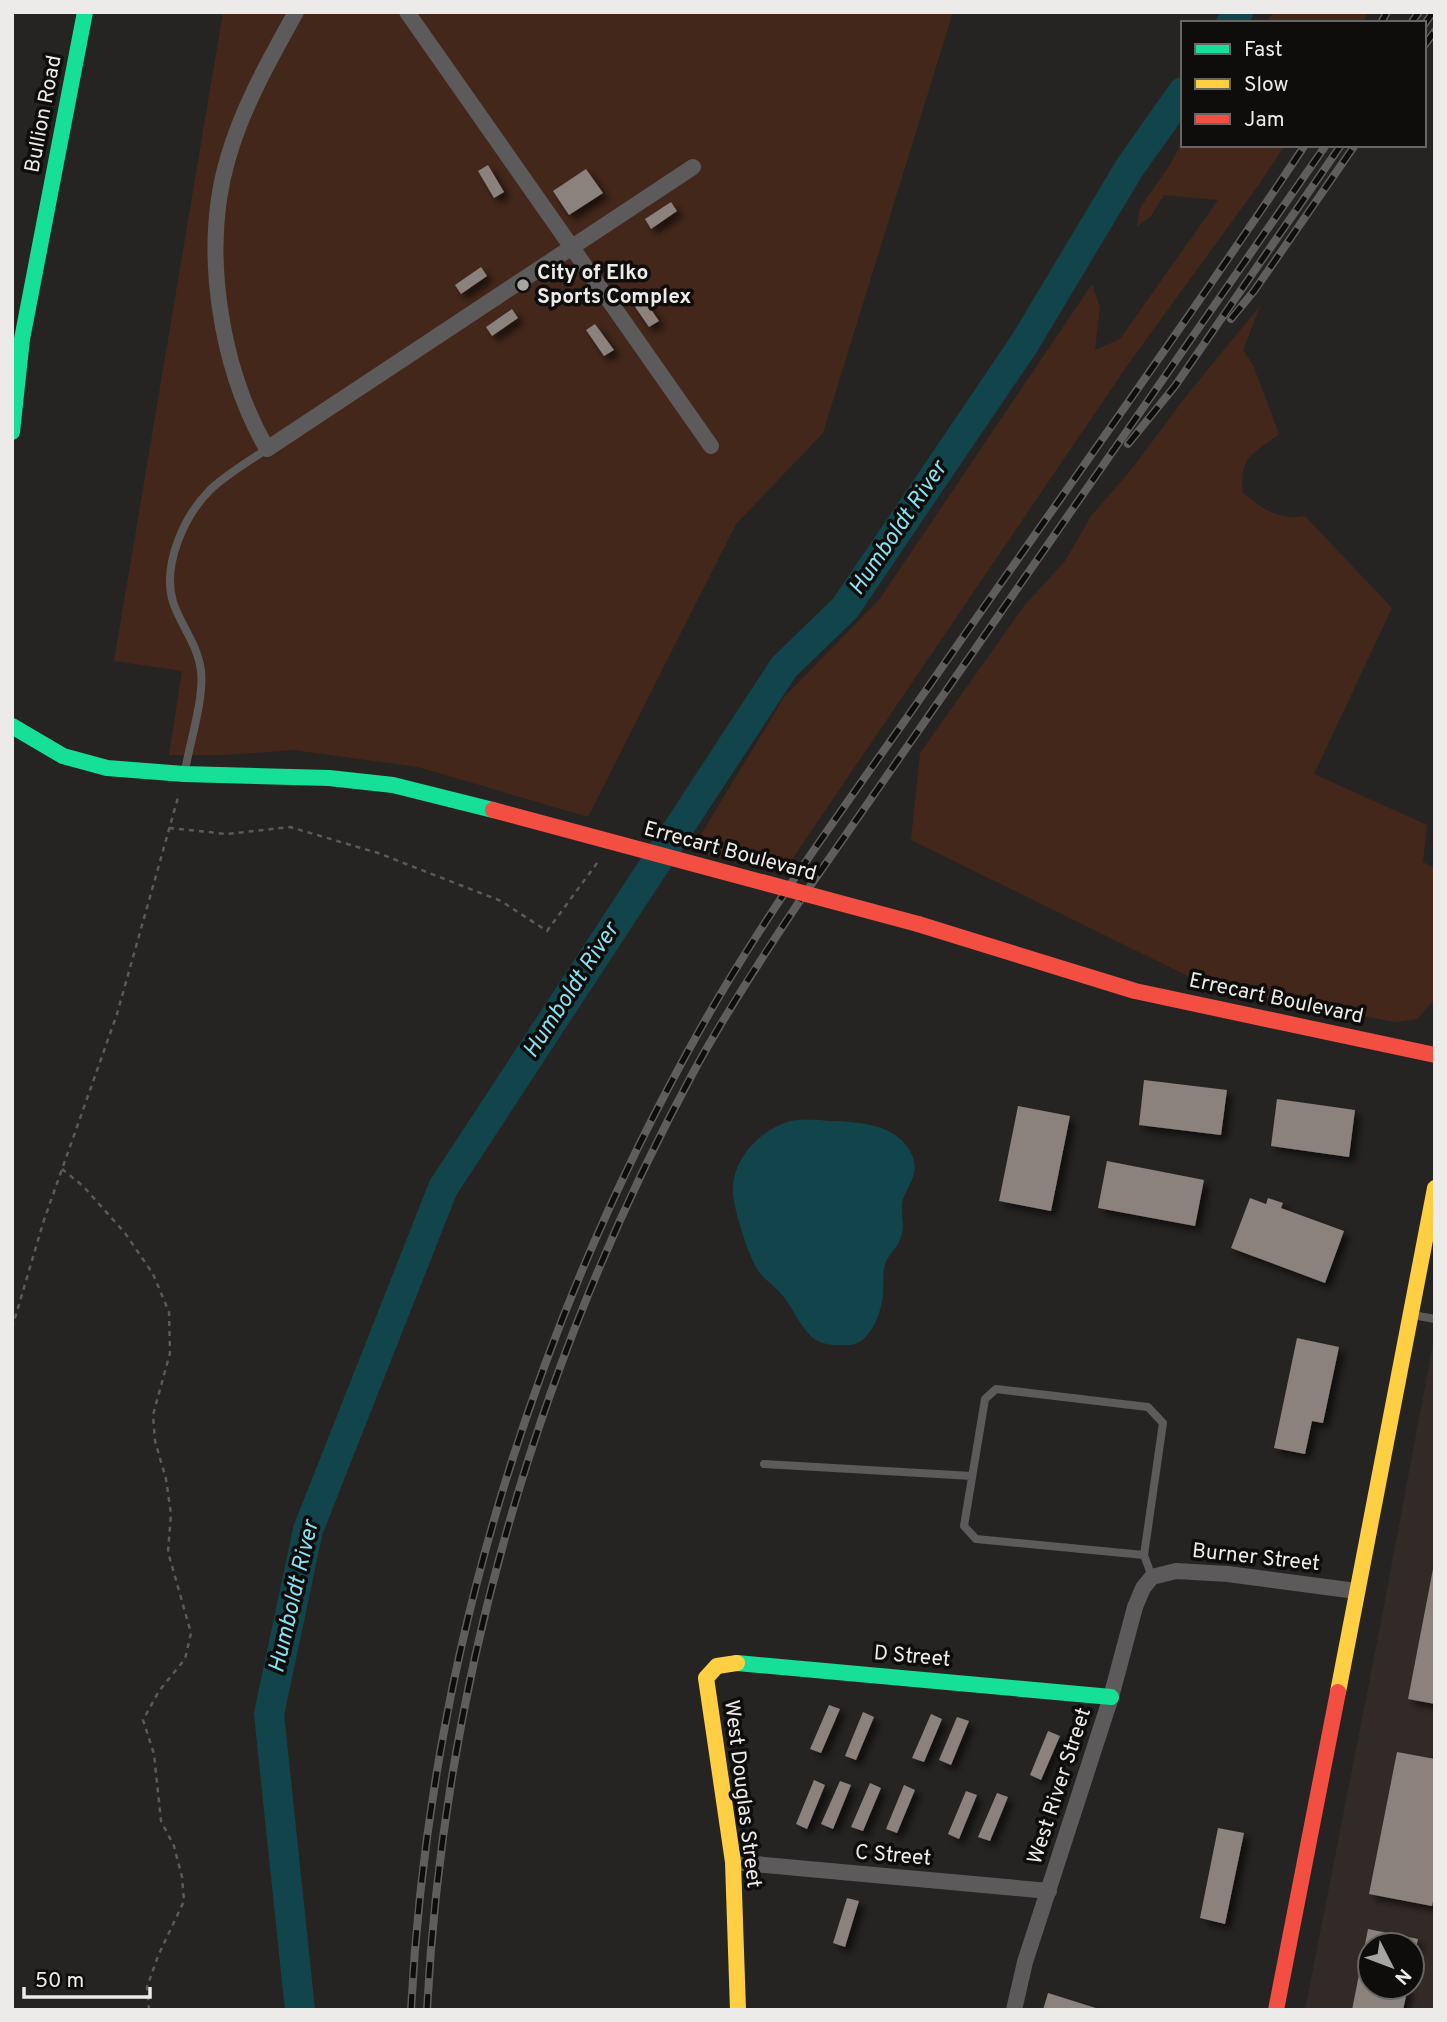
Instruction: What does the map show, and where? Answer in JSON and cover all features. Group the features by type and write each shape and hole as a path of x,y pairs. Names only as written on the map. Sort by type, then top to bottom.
{"street":[{"name":"Bullion Road","path":"12,432 22,340 85,12"},
{"path":"296,12 262,73 237,130 222,180 217,213 218,285 227,342 246,408 267,449 693,167"},
{"path":"407,12 711,446"},
{"name":"Errecart Boulevard","path":"12,726 63,755 107,768 184,774 329,778 393,785 918,924 1135,990 1435,1055"},
{"path":"1276,2010 1435,1188"},
{"name":"Burner Street","path":"1152,1577 1176,1571 1228,1574 1356,1591"},
{"name":"West River Street","path":"1014,2010 1025,1962 1111,1697 1135,1607 1143,1588 1152,1577"},
{"name":"D Street","path":"710,1669 723,1663 744,1663 1111,1697"},
{"name":"West Douglas Street","path":"710,1669 706,1678 733,1862 738,2010"},
{"name":"C Street","path":"733,1862 1049,1891"}],"lane":[{"path":"184,774 200,694 201,673 194,645 172,598 170,579 174,557 185,526 204,497 223,479 267,449"},
{"path":"1410,1315 1435,1319"},
{"path":"1144,1555 976,1539 964,1526 985,1399 996,1389 1148,1407 1163,1423 1144,1555 1152,1577"},
{"path":"764,1464 972,1476"}],"path":[{"path":"12,1328 44,1220 117,1014 184,774"},
{"path":"169,828 227,834 290,827 378,853 500,901 547,931 612,842"},
{"path":"62,1169 83,1186 125,1233 153,1274 169,1312 170,1353 153,1415 155,1441 166,1479 171,1514 168,1552 191,1633 185,1659 159,1691 143,1720 155,1754 160,1821 174,1846 182,1877 184,1902 158,1956 147,1987 149,2010"}],"shaded area":[{"name":"City of Elko Sports Complex","path":"223,12 953,12 823,433 736,524 588,817 418,767 293,750 226,755 169,755 182,671 114,661"},
{"path":"1274,12 1368,12 1363,21 1267,21"},
{"path":"1181,144 1181,147 1284,147 1129,363 784,871 691,851 785,696 879,600 1092,284 1100,307 1095,350 1120,339 1218,200 1164,195 1151,216 1137,227 1140,208"},
{"path":"1260,306 1243,350 1253,365 1279,434 1255,452 1246,463 1242,481 1243,493 1279,515 1305,516 1392,608 1314,774 1427,825 1423,862 1435,868 1435,999 1417,1019 1395,1022 1210,987 911,840 920,753 1024,606 1065,561 1091,516 1131,470 1187,395"},
{"path":"1435,1333 1435,2010 1305,2010 1380,1627"}],"water":[{"path":"819,1120 881,1128 902,1141 914,1160 914,1175 903,1200 901,1237 884,1269 880,1311 868,1334 850,1345 822,1343 804,1328 783,1296 757,1269 742,1232 734,1201 737,1170 748,1149 757,1140 787,1122"}],"building":[{"path":"488,165 504,192 494,198 478,171"},
{"path":"586,169 603,193 569,215 553,191"},
{"path":"671,202 677,211 651,229 645,219"},
{"path":"481,267 487,276 461,294 455,285"},
{"path":"641,295 659,321 649,327 631,301"},
{"path":"512,309 518,318 492,336 486,327"},
{"path":"595,324 614,350 604,356 586,330"},
{"path":"1144,1080 1227,1090 1221,1135 1139,1125"},
{"path":"1277,1099 1355,1110 1349,1157 1271,1146"},
{"path":"1018,1106 1070,1116 1051,1211 999,1201"},
{"path":"1107,1161 1204,1180 1195,1226 1098,1208"},
{"path":"1250,1198 1266,1204 1268,1198 1283,1203 1281,1208 1344,1231 1325,1283 1231,1248"},
{"path":"1297,1338 1339,1347 1323,1423 1312,1421 1305,1454 1274,1448"},
{"path":"1435,1569 1435,1704 1408,1699"},
{"path":"829,1705 840,1709 821,1753 810,1749"},
{"path":"863,1712 874,1717 856,1760 845,1756"},
{"path":"931,1714 942,1719 924,1762 912,1758"},
{"path":"957,1717 969,1721 951,1765 939,1760"},
{"path":"1048,1731 1060,1736 1041,1780 1030,1775"},
{"path":"1397,1752 1435,1759 1435,1892 1432,1906 1369,1894"},
{"path":"814,1780 825,1785 807,1829 796,1824"},
{"path":"840,1781 851,1785 833,1829 821,1824"},
{"path":"870,1783 881,1788 863,1831 851,1827"},
{"path":"904,1785 915,1790 897,1833 886,1829"},
{"path":"966,1791 977,1795 959,1839 948,1834"},
{"path":"997,1793 1008,1797 990,1841 978,1837"},
{"path":"1218,1828 1244,1833 1225,1924 1200,1918"},
{"path":"847,1898 859,1901 845,1947 833,1943"},
{"path":"1356,1990 1356,2001 1405,2001 1403,2010 1352,2010"},
{"path":"1048,1993 1099,2009 1099,2010 1043,2010"}],"waterway":[{"name":"Humboldt River","path":"1232,21 1238,12"},
{"name":"Humboldt River","path":"300,2010 269,1714 308,1530 443,1188 784,667 845,608 1024,344 1130,167 1181,95"}],"railway":[{"path":"1382,21 1387,12"},
{"path":"1412,21 1419,12"},
{"path":"1426,22 1433,12"},
{"path":"1426,43 1435,31"},
{"path":"411,2010 422,1881 440,1753 466,1626 500,1501 540,1378 587,1258 641,1141 702,1026 777,905 1304,147"},
{"path":"427,2010 437,1887 454,1765 478,1645 508,1526 545,1408 589,1293 638,1181 694,1071 784,925 1325,147"},
{"path":"1128,444 1175,386 1340,147"},
{"path":"1231,319 1254,291 1354,147"}],"traffic: fast":[{"path":"12,432 22,339 85,12"},
{"path":"12,726 63,756 107,768 184,774 329,778 393,785 493,810"},
{"path":"737,1663 1111,1697"}],"traffic: slow":[{"path":"1338,1692 1435,1188"},
{"path":"737,1663 717,1666 706,1678 733,1862 738,2010"}],"traffic: jam":[{"path":"493,810 918,924"},
{"path":"918,924 1135,991 1435,1055"},
{"path":"1276,2010 1338,1692"}],"place":[{"name":"City of Elko Sports Complex","path":"523,285"}]}
